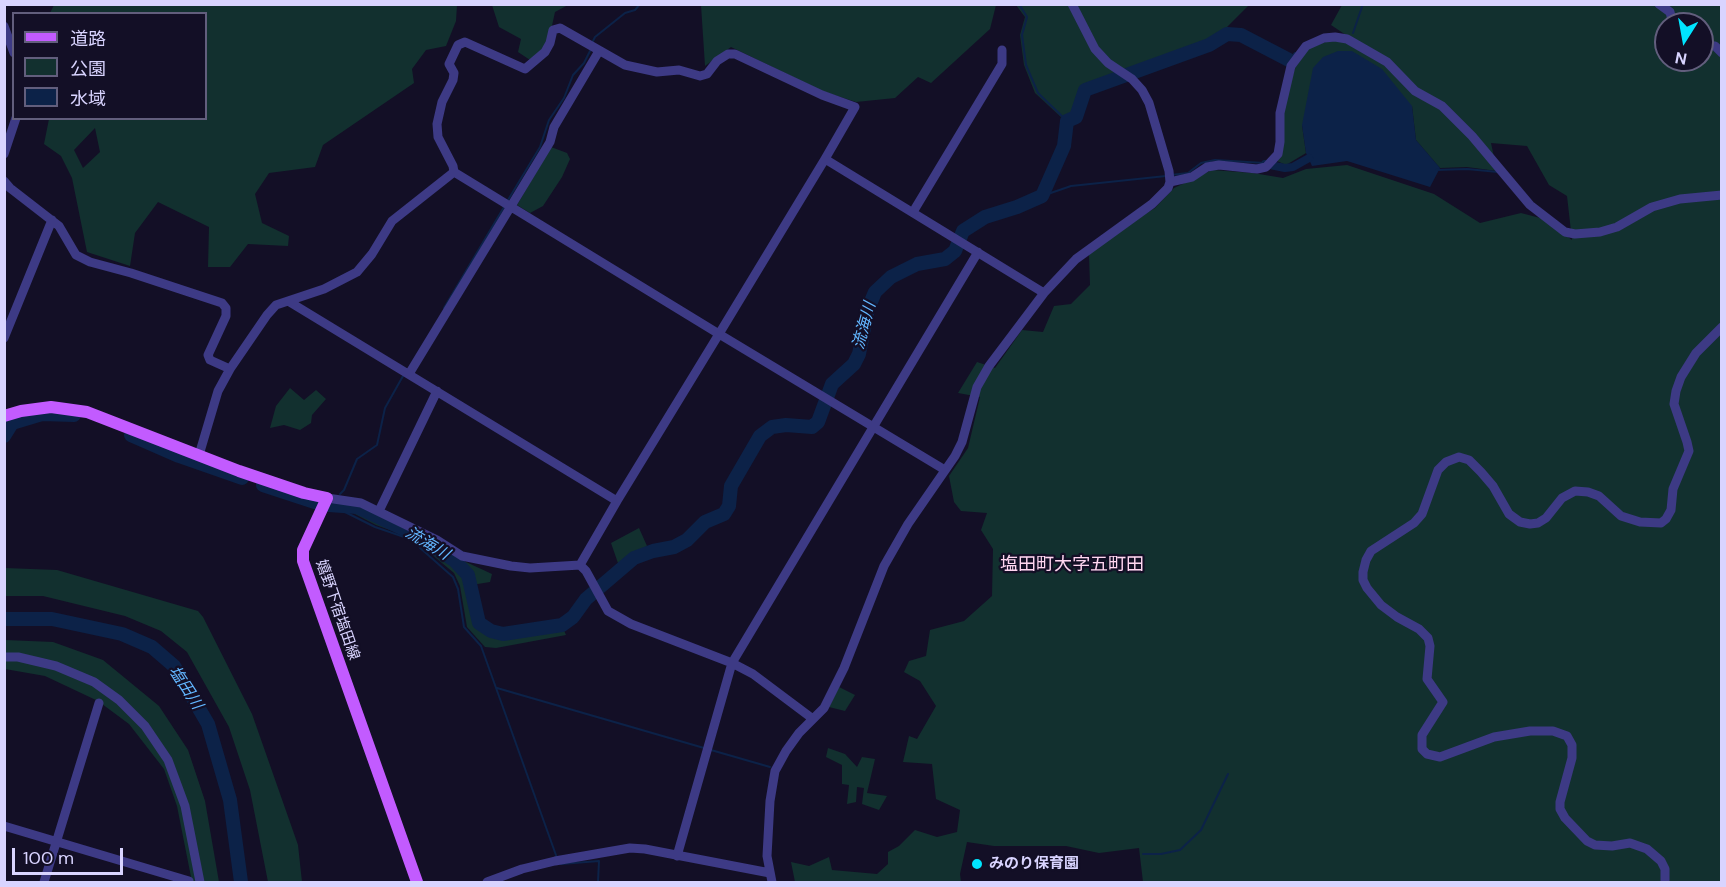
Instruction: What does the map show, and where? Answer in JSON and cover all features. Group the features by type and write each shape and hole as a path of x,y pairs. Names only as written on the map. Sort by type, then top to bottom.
{"main road":[{"path":"4,416 21,411 51,408 79,410 102,416 199,456 274,483 327,498"},
{"name":"嬉野下宿塩田線","path":"327,498 303,550 303,561 417,882"}],"street":[{"path":"487,882 522,869 558,860 630,848 645,849 771,878 767,856 770,801 775,771 786,751 824,708 844,668 884,566 908,524 955,456 962,442 977,387 989,366 1044,293 1076,259 1152,204 1168,188 1169,171 1149,103 1142,90 1108,63 1095,49 1072,4"},
{"path":"4,26 12,48"},
{"path":"580,565 617,501 719,334 825,159 855,107 822,95 735,54 728,54 717,61 707,74 700,76 679,70 657,72 625,65 560,28 554,30 544,52 525,69 465,42 458,45 449,64 454,73 453,80 442,102 437,124 438,137 454,172 719,334 945,470"},
{"path":"1170,182 1192,177 1207,167 1219,165 1257,169 1266,167 1274,160 1278,154 1280,113 1291,66 1306,46 1324,38 1335,37 1347,39 1387,62 1415,91 1442,106 1472,136 1530,206 1565,232 1575,234 1600,232 1617,227 1652,207 1680,199 1722,195"},
{"path":"913,212 1002,64 1002,50"},
{"path":"409,374 550,142 554,127 599,51"},
{"path":"4,154 15,120"},
{"path":"825,159 1044,293"},
{"path":"199,456 219,391 230,369 267,315 276,305 324,289 357,272 372,254 392,221 454,172"},
{"path":"4,181 58,226 76,255 90,262 222,303 226,308 226,316 208,355 210,360 230,369"},
{"path":"4,338 52,220"},
{"path":"677,856 732,663 978,252"},
{"path":"288,301 617,501"},
{"path":"1665,882 1665,869 1661,861 1647,849 1630,843 1595,845 1587,841 1565,818 1560,809 1560,802 1572,758 1572,745 1567,736 1553,731 1530,731 1498,736 1440,757 1427,754 1422,749 1422,735 1443,702 1427,679 1430,646 1428,638 1419,629 1381,605 1367,588 1363,580 1363,572 1371,551 1414,523 1422,514 1438,470 1446,462 1459,457 1468,460 1481,472 1493,486 1509,514 1520,522 1538,523 1546,518 1563,498 1575,491 1599,496 1621,516 1640,522 1661,523 1671,510 1673,489 1689,451 1674,404 1676,391 1681,377 1696,353 1722,327"},
{"path":"379,511 437,391"},
{"path":"327,498 361,503 437,540 462,556 520,567 580,565 586,571 608,611 631,624 732,663 753,674 813,719"},
{"path":"4,657 18,657 56,666 94,682 119,700 145,726 168,760 185,806 200,882"},
{"path":"44,882 99,703"},
{"path":"4,826 189,881"}],"green space":[{"path":"54,4 457,5 456,21 446,46 426,50 412,69 414,83 323,145 315,167 269,173 255,194 262,223 289,236 288,246 248,244 230,267 208,267 209,227 158,202 135,233 130,266 87,252 72,178 61,156 44,144 49,120 207,120 207,12 50,12","holes":["95,128 100,152 83,168 74,150"]},
{"path":"492,5 568,5 555,12 548,44 530,60 518,52 521,39 499,27"},
{"path":"701,5 996,5 990,29 931,83 918,77 895,98 856,102 822,91 731,47 705,66"},
{"path":"1016,5 1249,5 1225,29 1204,43 1084,86 1073,115 1062,118 1035,93 1024,65 1020,35 1025,17"},
{"path":"1342,5 1721,5 1721,882 1143,882 1139,848 1099,853 1066,846 994,846 967,842 960,874 961,882 795,882 791,862 809,866 829,857 832,870 877,874 888,864 888,852 899,846 915,830 937,837 957,832 960,810 936,799 932,764 903,762 909,736 917,739 936,706 920,681 904,672 909,661 926,656 930,630 964,621 992,596 993,549 981,530 987,513 961,511 954,502 949,476 968,448 980,397 958,393 977,362 995,368 1022,330 1043,332 1054,306 1071,304 1090,285 1089,254 1124,227 1155,208 1174,188 1212,170 1283,178 1306,169 1347,165 1434,194 1480,223 1521,213 1544,219 1572,240 1567,196 1549,185 1527,146 1491,143 1497,171 1467,167 1440,168 1416,140 1412,106 1302,125 1306,153 1286,165 1277,161 1283,145 1282,112 1295,68 1309,48 1331,40 1349,37 1331,25"},
{"path":"551,147 567,153 570,159 562,177 543,206 530,213 517,205"},
{"path":"290,388 304,400 316,390 326,399 312,415 311,423 300,430 284,425 270,428 276,406"},
{"path":"357,510 412,535 449,560 466,562 492,574 490,582 465,586 475,625 490,635 503,637 563,628 566,635 496,648 485,647 467,627 460,586 454,573 412,538 376,525 353,513"},
{"path":"639,528 647,546 619,566 611,543"},
{"path":"5,568 57,570 198,611 252,714 298,845 302,882 268,882 250,790 229,727 187,652 161,631 125,616 43,596 5,596"},
{"path":"5,640 53,642 103,660 159,706 188,750 205,801 219,882 192,882 177,806 164,769 129,724 98,701 45,676 5,669"},
{"path":"839,687 855,695 845,711 829,707"},
{"path":"828,748 845,754 857,767 862,757 875,759 867,793 887,796 879,810 862,804 864,788 857,787 856,802 847,804 849,785 842,784 842,765 826,757"}],"water":[{"path":"1338,51 1352,51 1382,69 1412,106 1416,140 1440,168 1430,187 1347,161 1312,166 1306,153 1302,125 1313,68 1323,57"}],"waterway":[{"path":"592,43 595,37 625,13 635,10 640,4"},
{"path":"1019,4 1027,17 1022,35 1026,65 1038,93 1067,121"},
{"path":"1353,33 1363,4"},
{"name":"流海川","path":"329,505 357,507 412,533 454,560 468,575 479,623 491,631 503,634 562,625 573,617 586,599 634,558 674,547 687,540 705,522 724,514 729,506 731,486 760,436 772,427 786,425 812,427 818,422 832,384 854,364 859,354 868,309 875,292 891,277 917,264 945,259 955,251 963,231 985,217 1042,196 1064,146 1067,121 1076,117 1085,90 1209,45 1227,34 1241,35 1289,60"},
{"path":"508,200 540,147 549,120 564,98 573,75 584,63 590,51"},
{"path":"1289,60 1295,53"},
{"path":"1265,164 1285,168 1293,167 1309,158"},
{"path":"1171,175 1188,173 1201,163 1215,160 1264,163"},
{"path":"1436,170 1467,169 1498,172"},
{"path":"1042,196 1071,186 1166,176"},
{"path":"444,308 504,207"},
{"path":"340,494 344,490 357,459 377,445 385,408 403,376"},
{"name":"流海川","path":"4,436 12,423 42,414 74,415"},
{"name":"流海川","path":"131,435 179,456 242,478"},
{"name":"流海川","path":"263,485 321,504"},
{"path":"335,507 375,527 410,539 453,577 458,589 464,627 481,646 557,858"},
{"name":"塩田川","path":"4,619 52,619 122,634 152,647 174,666 208,724 230,800 241,882"},
{"path":"497,688 704,748"},
{"path":"711,750 770,767"},
{"path":"1143,854 1161,854 1180,850 1201,830 1228,774"},
{"path":"561,864 599,861 598,882"}],"place":[{"name":"みのり保育園","path":"977,864"}],"district":[{"name":"塩田町大字五町田","path":"1072,565"}]}
